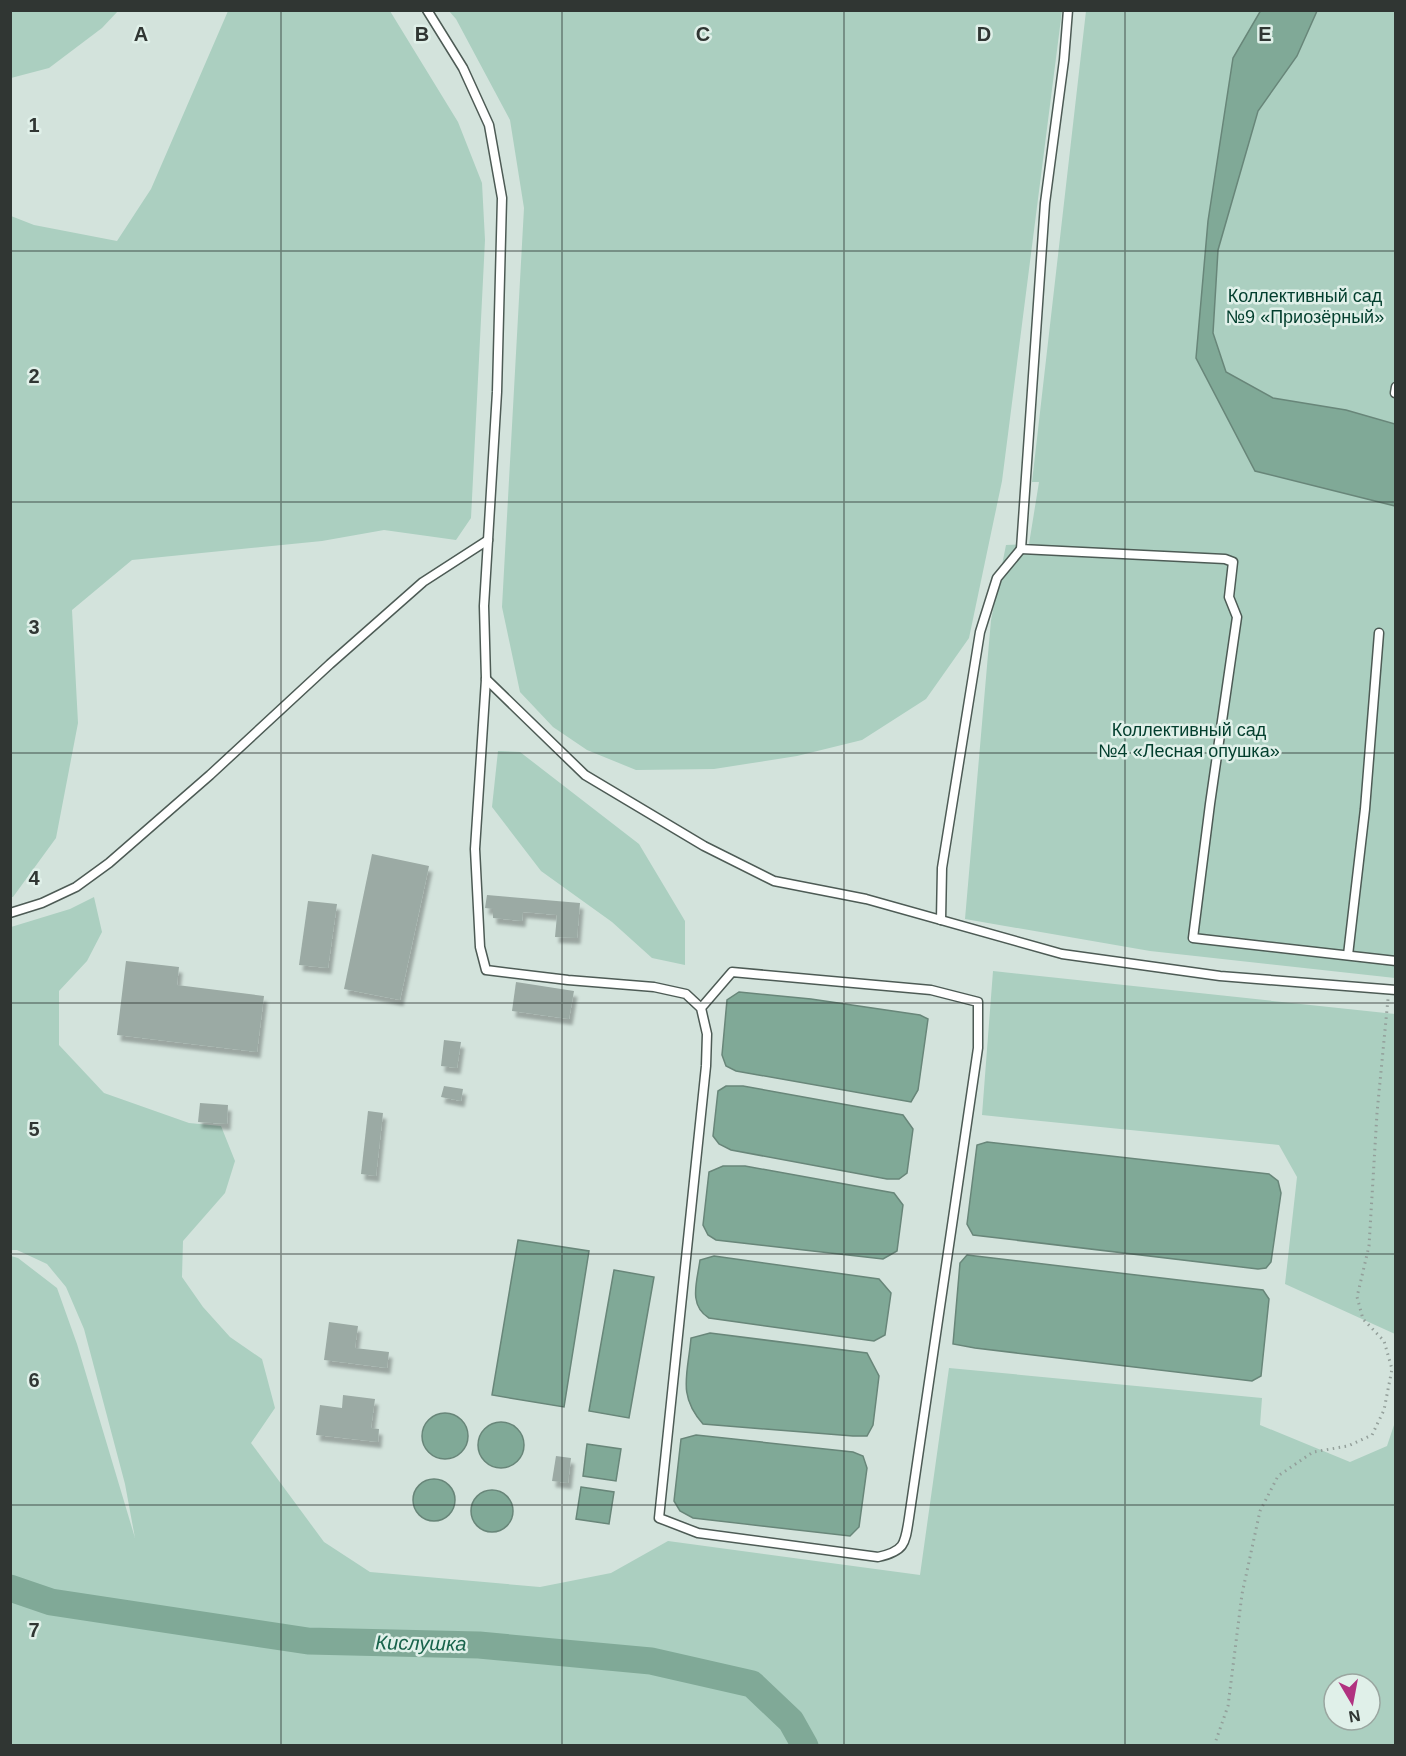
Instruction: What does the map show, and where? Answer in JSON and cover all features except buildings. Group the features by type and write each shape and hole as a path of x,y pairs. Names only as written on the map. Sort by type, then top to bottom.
{"lane":[{"path":"427,10 462,68 489,125 502,198 497,392 484,606 486,678 475,849 480,947 486,970 654,987 686,994 701,1008 707,1034 706,1066 659,1518 698,1533 878,1557 896,1553 905,1542 909,1518 978,1048 978,1002 931,990 732,972 701,1008"},
{"path":"941,920 942,868 980,632 997,578 1020,549 1045,203 1064,60 1068,10"},
{"path":"1395,387 1395,393"},
{"path":"10,913 42,903 76,887 109,863 423,582 488,540"},
{"path":"1020,549 1225,559 1233,562 1229,597 1237,617 1214,771 1193,938 1395,961"},
{"path":"1348,955 1365,808 1379,633"},
{"path":"486,678 585,775 704,846 774,880 866,899 1062,954 1220,976 1392,989"}],"path":[{"path":"1214,1746 1228,1706 1242,1594 1260,1511 1278,1476 1313,1452 1348,1446 1372,1435 1384,1410 1392,1369 1384,1341 1363,1319 1357,1297 1369,1246 1377,1113 1392,989"}],"green space":[{"path":"11,10 118,11 102,28 49,68 11,78"},
{"path":"228,11 390,11 458,122 482,183 485,240 471,518 456,540 384,530 322,541 132,560 72,610 78,723 56,838 11,897 11,216 34,225 117,241 151,189"},
{"path":"449,11 1062,11 1002,481 969,638 926,699 862,740 797,756 714,769 636,770 587,750 553,727 520,692 502,607 524,208 510,120 456,19"},
{"name":"Коллективный сад №4 «Лесная опушка»","path":"1086,11 1261,11 1233,58 1196,358 1255,471 1395,506 1395,978 1150,951 965,919 991,620 1006,545 1029,544 1039,482 1032,482"},
{"name":"Коллективный сад №9 «Приозёрный»","path":"1317,11 1395,11 1395,424 1346,410 1273,398 1226,372 1213,333 1218,250 1258,111 1297,56"},
{"path":"498,751 520,752 639,844 685,921 685,965 652,958 612,922 541,871 492,807"},
{"path":"94,897 102,932 87,961 59,991 59,1045 104,1093 189,1123 221,1126 235,1161 225,1193 183,1241 182,1277 203,1307 230,1337 262,1359 275,1408 251,1443 324,1542 370,1572 540,1587 611,1573 668,1541 920,1575 949,1368 1262,1398 1260,1425 1350,1462 1387,1446 1395,1422 1395,1745 11,1745 11,1256 18,1258 57,1288 77,1344 135,1538 125,1484 84,1329 66,1287 47,1264 17,1250 11,1250 11,927 70,909"},
{"path":"993,971 1395,1014 1395,1334 1285,1284 1297,1177 1279,1145 982,1115"}],"shaded area":[{"path":"1261,10 1317,11 1297,56 1258,111 1218,250 1213,333 1226,372 1273,398 1346,410 1395,424 1395,506 1255,471 1196,358 1208,221 1233,58"},
{"path":"739,992 811,999 920,1015 928,1019 918,1090 911,1102 736,1071 726,1066 722,1055 727,1000"},
{"path":"726,1086 743,1086 903,1115 913,1129 907,1173 899,1179 887,1179 731,1150 719,1144 713,1136 718,1091"},
{"path":"987,1142 1269,1174 1278,1181 1281,1193 1271,1262 1266,1268 1258,1269 973,1235 967,1224 977,1145"},
{"path":"723,1166 745,1166 894,1193 903,1205 897,1251 883,1259 716,1240 708,1235 703,1225 709,1172"},
{"path":"518,1240 589,1251 564,1407 492,1395"},
{"path":"967,1255 1263,1290 1269,1299 1261,1376 1252,1381 953,1344 960,1263"},
{"path":"714,1256 879,1279 891,1293 885,1335 874,1341 709,1318 698,1307 696,1285 700,1260"},
{"path":"614,1270 654,1277 629,1418 589,1411"},
{"path":"710,1333 867,1353 879,1376 873,1425 867,1436 703,1424 690,1403 686,1384 691,1338"},
{"path":"445,1413 461,1420 468,1436 461,1452 445,1459 429,1452 422,1436 429,1420"},
{"path":"501,1422 517,1429 524,1445 517,1461 501,1468 485,1461 478,1445 485,1429"},
{"path":"696,1435 853,1452 863,1456 867,1468 859,1527 850,1536 693,1518 680,1511 674,1501 681,1439"},
{"path":"587,1444 621,1449 616,1481 583,1476"},
{"path":"434,1479 449,1485 455,1500 449,1515 434,1521 419,1515 413,1500 419,1485"},
{"path":"581,1487 614,1492 609,1524 576,1519"},
{"path":"492,1490 507,1496 513,1511 507,1526 492,1532 477,1526 471,1511 477,1496"}],"waterway":[{"name":"Кислушка","path":"10,1588 51,1602 308,1641 479,1645 651,1661 752,1684 791,1721 805,1746"}]}
